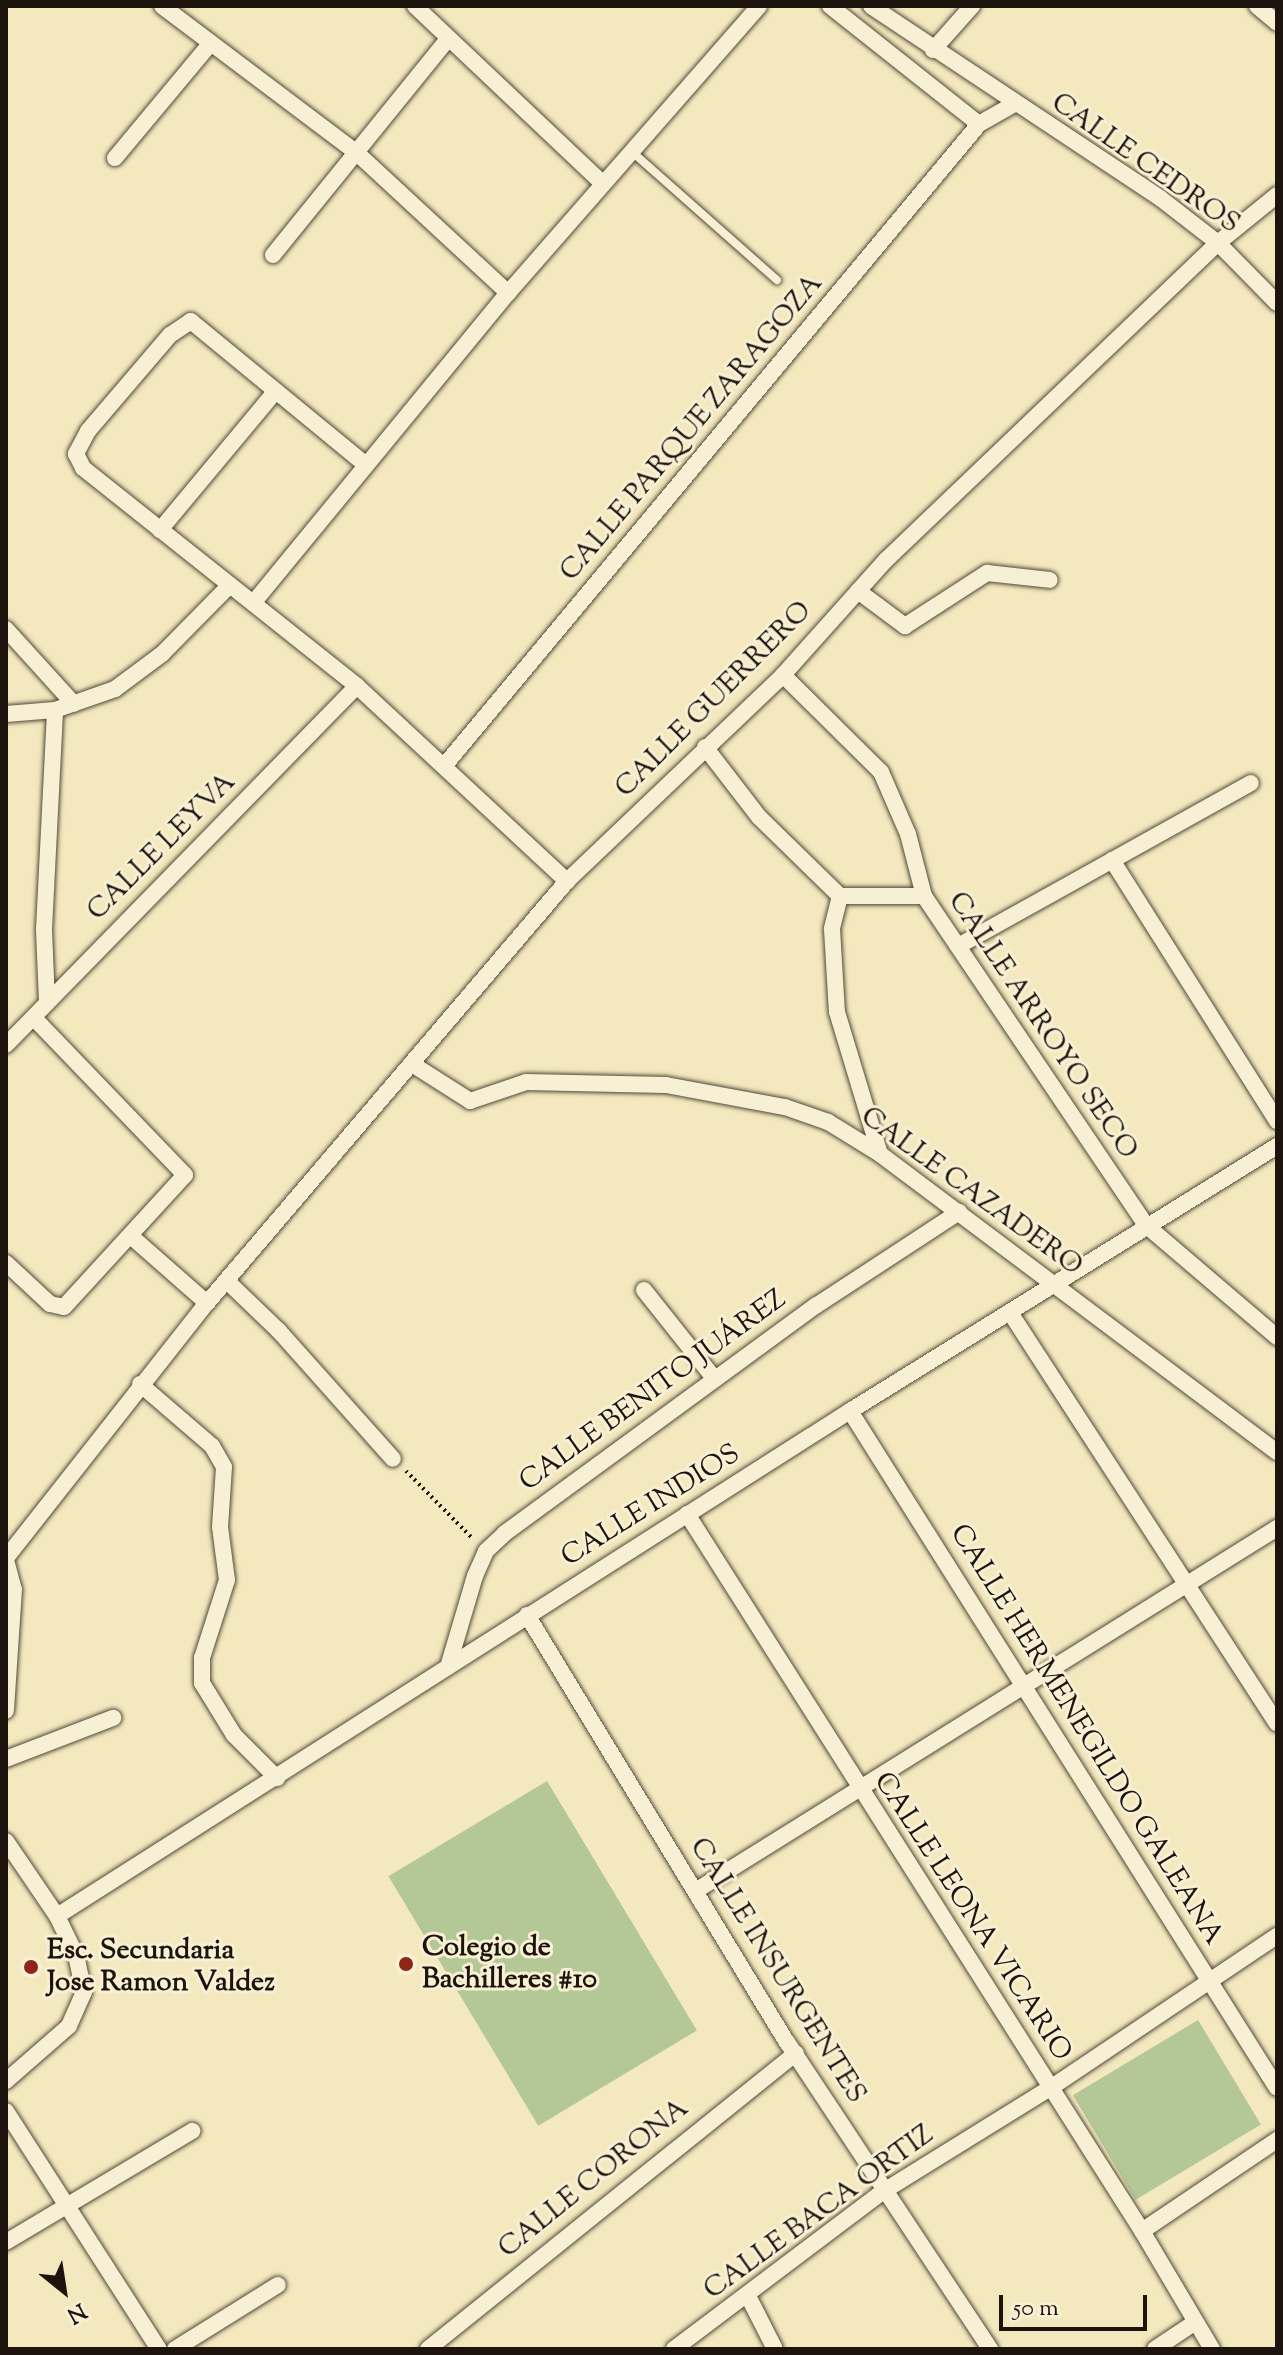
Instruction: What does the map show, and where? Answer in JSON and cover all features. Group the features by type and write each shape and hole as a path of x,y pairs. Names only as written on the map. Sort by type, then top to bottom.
{"street":[{"path":"162,6 209,45 357,153 508,293"},
{"path":"415,6 447,40 602,183"},
{"path":"254,602 508,293 759,6"},
{"path":"830,6 979,124"},
{"name":"CALLE CEDROS","path":"871,6 1014,104 1160,198 1218,243 1277,303"},
{"path":"933,50 972,6"},
{"path":"1257,6 1277,23"},
{"path":"273,255 447,40"},
{"path":"115,158 209,45"},
{"name":"CALLE CEDROS","path":"979,124 1014,104"},
{"name":"CALLE PARQUE ZARAGOZA","path":"445,765 979,124"},
{"name":"CALLE GUERRERO","path":"6,1559 140,1384 207,1303 567,881 783,675 858,591 1218,243 1277,195"},
{"path":"366,465 274,393 212,334 191,321 170,335 88,431 76,454 83,468 357,686 567,881"},
{"path":"160,530 274,393"},
{"path":"858,591 905,626 987,573 1050,580"},
{"path":"6,714 55,710 100,697 133,677 230,585"},
{"path":"6,629 74,704"},
{"name":"CALLE ARROYO SECO","path":"783,675 881,772 908,834 924,896 1147,1226 1277,1337"},
{"name":"CALLE LEYVA","path":"6,1045 357,686"},
{"path":"47,1002 44,929 55,710"},
{"path":"705,747 773,833 840,896 924,896"},
{"path":"958,946 1251,783"},
{"path":"1112,860 1277,1121"},
{"path":"840,896 832,929 837,1012 880,1154"},
{"path":"6,1263 50,1304 64,1307 133,1238 178,1184 183,1169 34,1018"},
{"name":"CALLE CAZADERO","path":"412,1064 470,1101 536,1081 666,1085 785,1107 828,1122 880,1154 959,1212 1277,1452"},
{"name":"CALLE INDIOS","path":"57,1916 850,1411 1011,1314 1055,1283 1277,1146"},
{"name":"CALLE BENITO JUÁREZ","path":"448,1667 468,1592 486,1551 532,1509 714,1378 959,1212"},
{"path":"133,1238 207,1303"},
{"path":"227,1281 393,1459"},
{"path":"644,1290 714,1378"},
{"path":"1011,1314 1190,1583 1277,1723"},
{"path":"140,1384 212,1446 224,1467 220,1527 227,1580 202,1658 202,1683 234,1735 277,1778"},
{"name":"CALLE HERMENEGILDO GALEANA","path":"850,1411 1277,2088"},
{"name":"CALLE LEONA VICARIO","path":"687,1514 858,1789 1052,2087 1212,2349"},
{"path":"697,1890 1277,1528"},
{"path":"6,1559 14,1589 6,1711"},
{"name":"CALLE INSURGENTES","path":"527,1615 796,2053 990,2349"},
{"path":"6,1759 113,1718"},
{"path":"6,1841 57,1916 83,1980 84,2002 69,2026 6,2081"},
{"name":"CALLE BACA ORTIZ","path":"674,2349 884,2191 1052,2087 1277,1936"},
{"name":"CALLE CORONA","path":"428,2349 796,2053"},
{"path":"6,2111 159,2349"},
{"path":"6,2242 192,2131"},
{"path":"1142,2231 1277,2140"},
{"path":"175,2349 278,2285"},
{"path":"748,2296 775,2349"},
{"path":"1155,2349 1194,2323"}],"lane":[{"path":"630,151 777,280"}],"path":[{"path":"393,1459 486,1551"}],"green space":[{"path":"547,1781 697,2030 538,2126 388,1876"},
{"path":"1198,2020 1261,2125 1136,2200 1073,2095"}],"place":[{"name":"Colegio de Bachilleres #10","path":"406,1964"},
{"name":"Esc. Secundaria Jose Ramon Valdez","path":"31,1967"}]}
